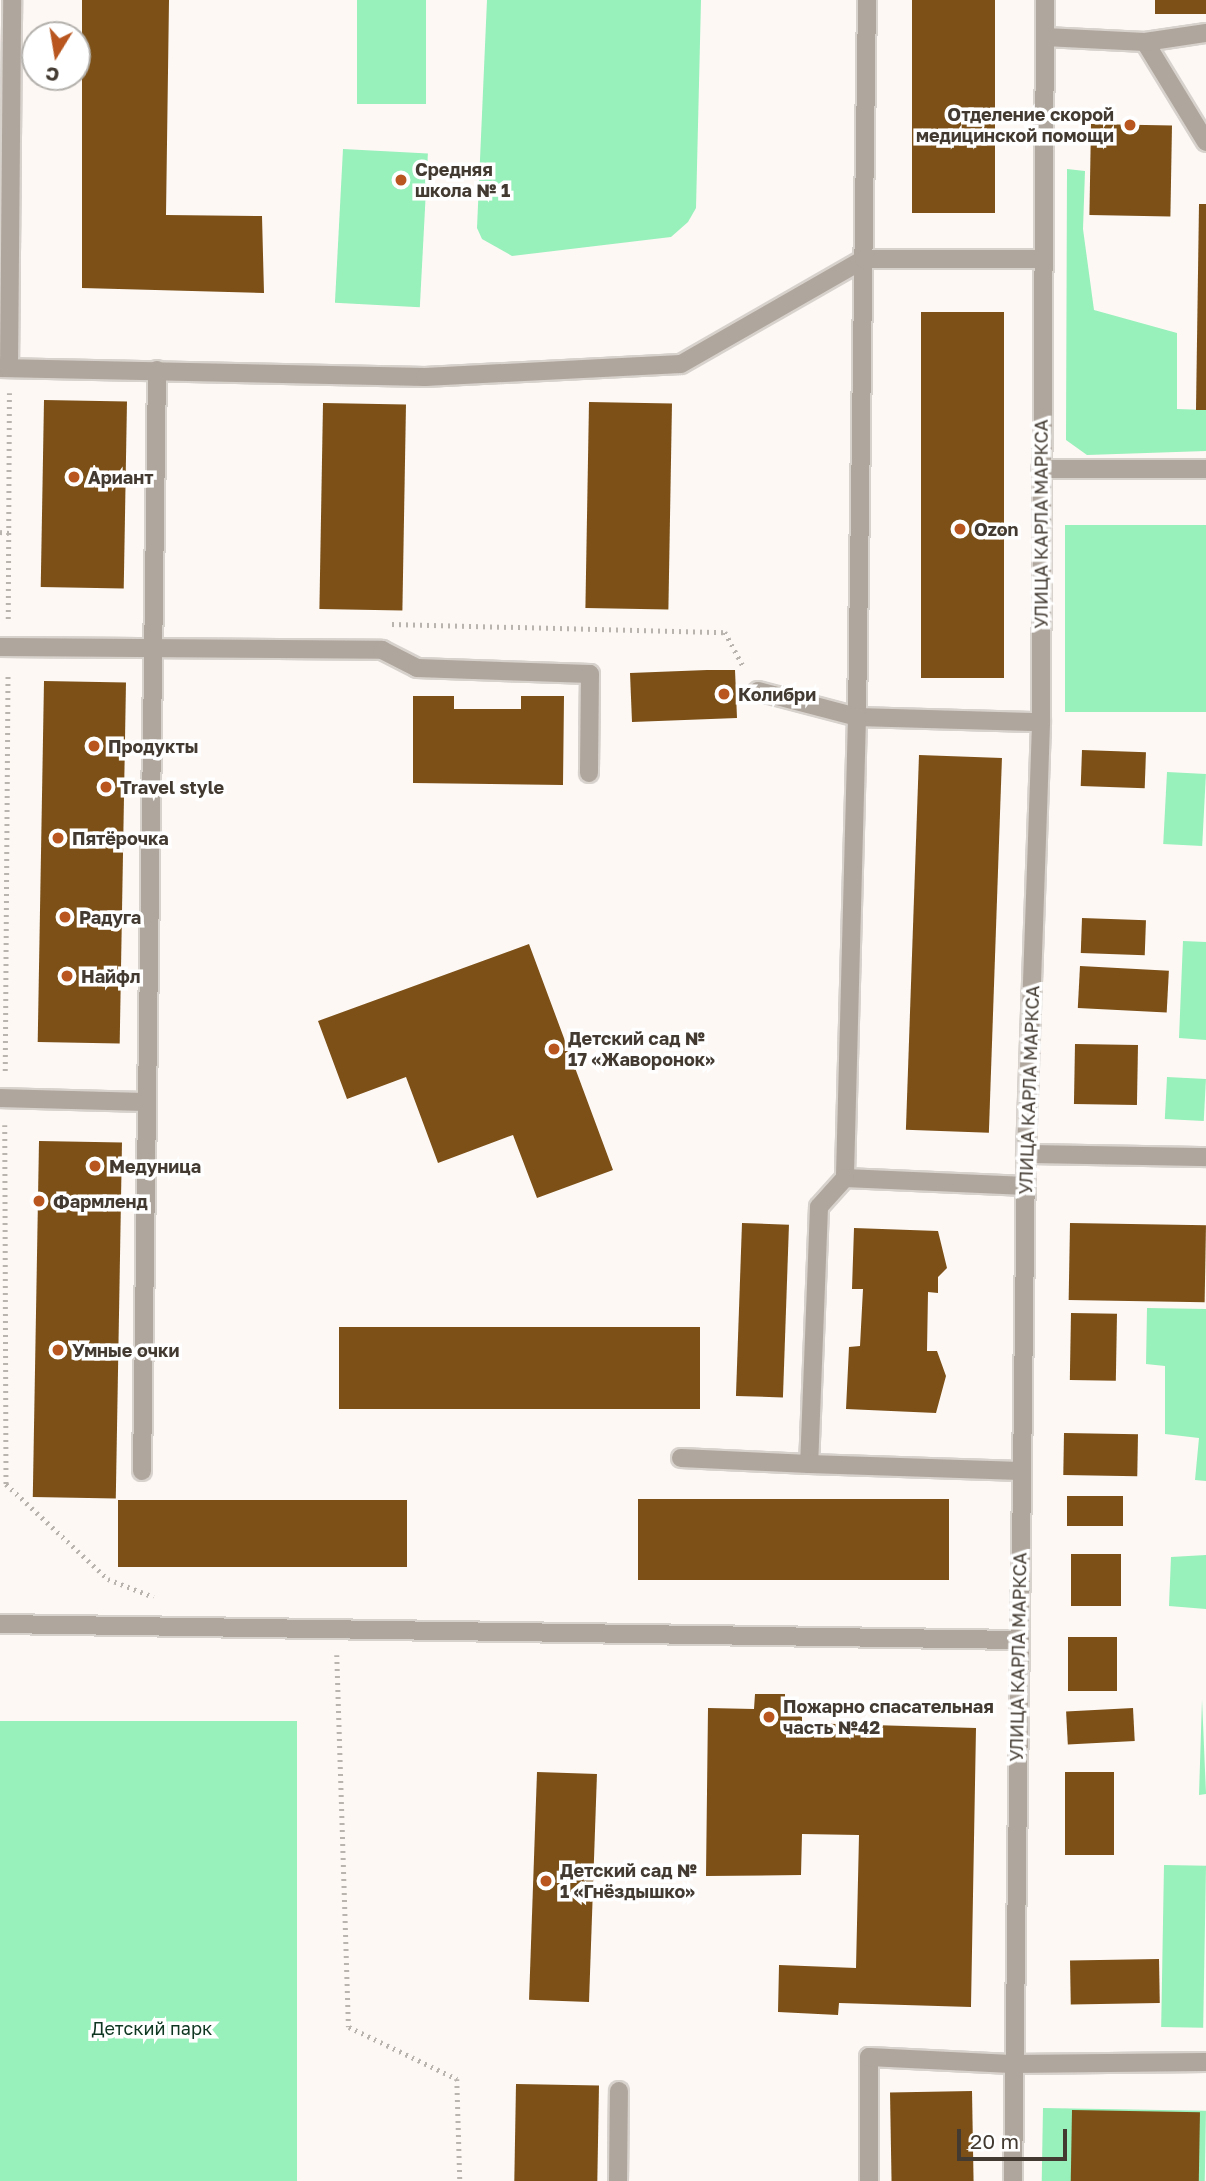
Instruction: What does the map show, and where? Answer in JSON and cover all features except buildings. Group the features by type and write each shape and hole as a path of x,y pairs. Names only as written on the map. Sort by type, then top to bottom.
{"street":[{"path":"12,0 4,368 425,377 681,364 864,259 1039,259"},
{"path":"809,1464 819,1207 845,1178 857,717 867,0"},
{"name":"УЛИЦА КАРЛА МАРКСА","path":"1013,2181 1011,2064 1026,1154 1041,722 1039,259 1045,0"},
{"path":"1045,37 1145,42 1206,33"},
{"path":"1145,42 1206,142"},
{"path":"142,1471 151,648 157,370"},
{"path":"1041,469 1206,469"},
{"path":"4,647 382,650 417,668 590,674 589,773"},
{"path":"758,691 857,717 1041,722"},
{"path":"2,1098 145,1102"},
{"path":"1026,1154 1206,1157"},
{"path":"845,1178 1026,1186"},
{"path":"681,1458 1021,1471"},
{"path":"0,1624 1018,1640"},
{"path":"869,2181 869,2057 1011,2064 1206,2062"},
{"path":"618,2181 620,2091"}],"path":[{"path":"4,368 9,533 4,647 2,1098 6,1484 108,1579 168,1603"},
{"path":"0,532 9,533"},
{"path":"381,623 725,632 758,691"},
{"path":"336,1629 349,2027 457,2079 460,2181"}],"green space":[{"path":"357,0 426,0 426,104 357,104"},
{"path":"487,0 701,0 696,208 688,222 671,237 512,256 482,239 477,228"},
{"path":"343,149 428,153 420,307 335,303"},
{"path":"1067,169 1085,171 1083,229 1094,310 1177,333 1177,409 1206,410 1206,451 1087,455 1066,440"},
{"path":"1065,525 1206,525 1206,712 1065,712"},
{"path":"1167,772 1206,774 1202,846 1163,844"},
{"path":"1183,941 1206,942 1206,1040 1179,1038"},
{"path":"1167,1077 1206,1079 1204,1121 1165,1119"},
{"path":"1147,1308 1206,1309 1206,1481 1195,1480 1199,1438 1165,1434 1165,1366 1146,1364"},
{"path":"1206,1555 1206,1609 1169,1606 1171,1557"},
{"path":"1202,1699 1206,1794 1199,1795"},
{"name":"Детский парк","path":"0,1721 297,1721 297,2181 0,2181"},
{"path":"1164,1865 1206,1866 1203,2028 1161,2027"},
{"path":"1043,2108 1206,2111 1205,2181 1042,2181"}],"place":[{"name":"Отделение скорой медицинской помощи","path":"1130,125"},
{"name":"Средняя школа № 1","path":"401,180"},
{"name":"Ариант","path":"74,477"},
{"name":"Ozon","path":"960,529"},
{"name":"Колибри","path":"724,694"},
{"name":"Продукты","path":"94,746"},
{"name":"Travel style","path":"106,787"},
{"name":"Пятёрочка","path":"58,838"},
{"name":"Радуга","path":"65,917"},
{"name":"Найфл","path":"67,976"},
{"name":"Детский сад № 17 «Жаворонок»","path":"554,1049"},
{"name":"Медуница","path":"95,1166"},
{"name":"Фармленд","path":"39,1201"},
{"name":"Умные очки","path":"58,1350"},
{"name":"Пожарно спасательная часть №42","path":"769,1717"},
{"name":"Детский сад № 1 «Гнёздышко»","path":"546,1881"}]}
